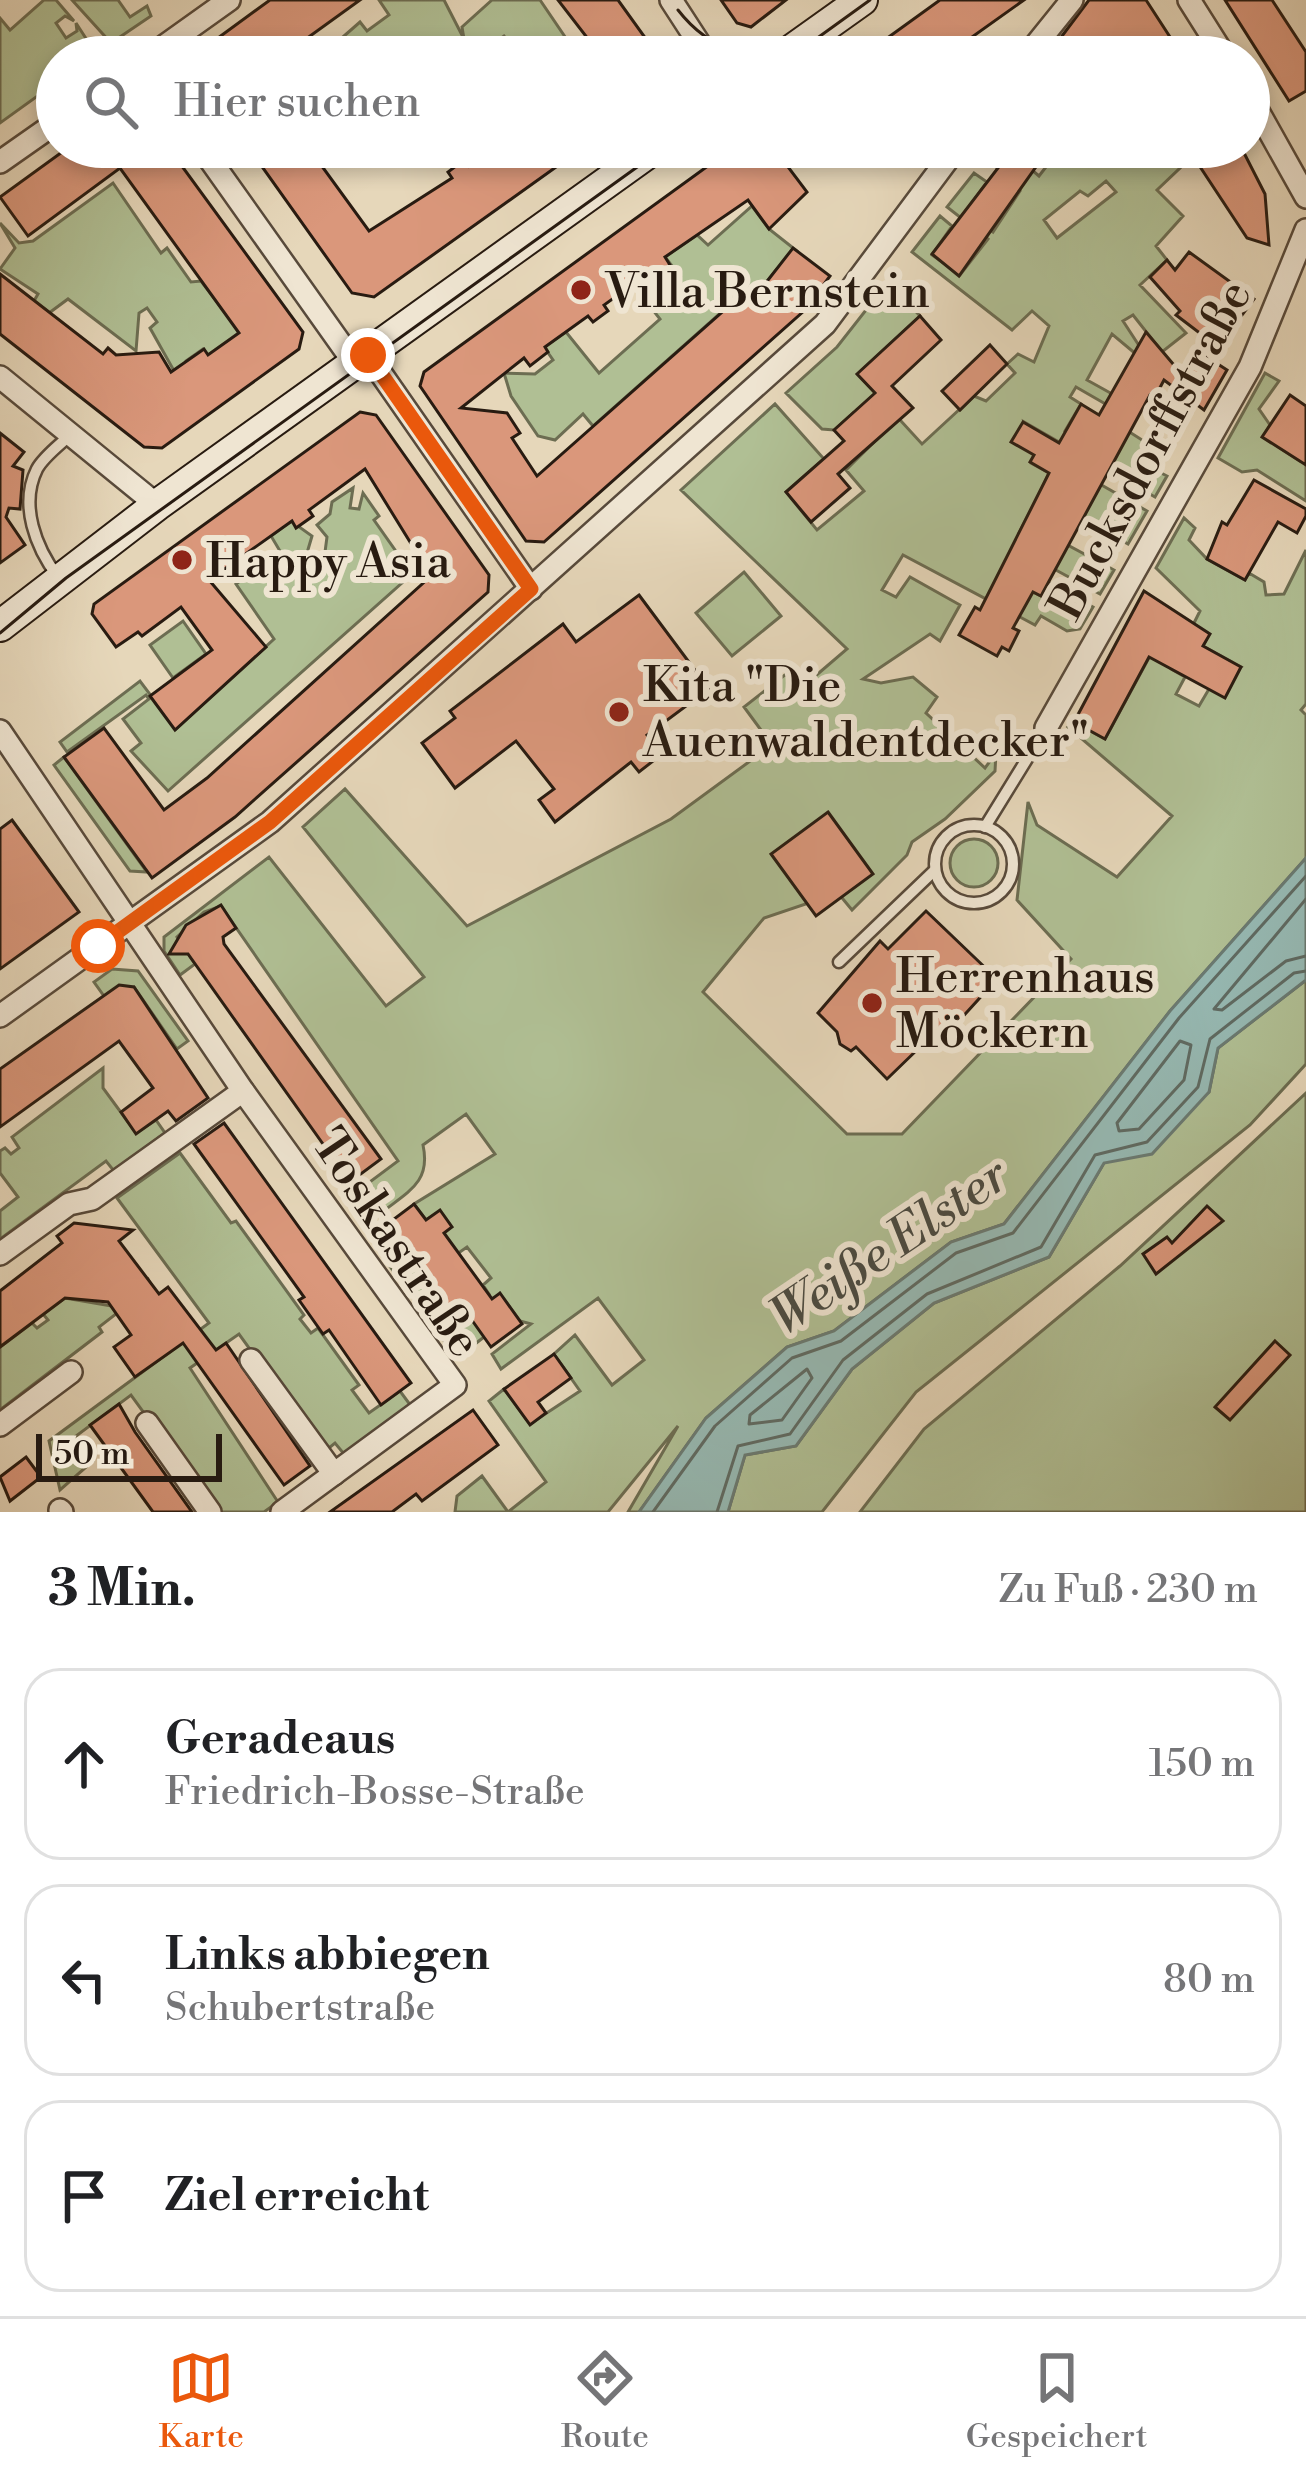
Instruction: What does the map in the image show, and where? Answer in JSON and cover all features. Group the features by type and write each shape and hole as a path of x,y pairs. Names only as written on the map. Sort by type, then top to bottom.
{"main road":[{"path":"811,36 862,0"},
{"path":"0,626 157,505 627,168"}],"street":[{"path":"178,36 229,0"},
{"path":"1043,36 1072,0"},
{"path":"1189,0 1212,36"},
{"path":"674,5 694,36"},
{"path":"1270,125 1298,166 1306,197"},
{"path":"0,162 36,137"},
{"path":"217,168 531,589"},
{"path":"0,1016 270,822 531,589 825,324 941,168"},
{"name":"Bucksdorffstraße","path":"1046,728 1250,368 1306,230"},
{"path":"0,377 157,505"},
{"name":"Toskastraße","path":"0,731 113,892 127,925 455,1384 282,1512"},
{"path":"0,1254 69,1204 92,1198 243,1091"},
{"path":"250,1360 334,1474"},
{"path":"0,1425 71,1372"},
{"path":"147,1423 210,1512"}],"lane":[{"path":"59,578 37,548 31,522 37,469 71,434"},
{"name":"Bucksdorffstraße","path":"985,827 1046,728"},
{"path":"839,962 935,870 940,844 949,834 985,827 1004,840 1012,863 1011,875 996,896 971,904 947,893 935,870"}],"green space":[{"path":"44,0 56,0 74,21 65,16 56,23 65,36 36,36 36,97 0,123 0,18 10,30"},
{"path":"72,0 118,0 130,17 147,6 151,16 121,36 105,36"},
{"path":"379,0 444,0 462,36 344,36 360,22 367,31 389,15"},
{"path":"492,0 540,0 564,36 464,36 462,27"},
{"path":"997,168 1020,168 1028,174 1032,170 1039,176 1045,168 1180,168 1157,190 1183,216 1156,246 1167,260 1140,285 1186,333 1162,352 1133,315 1123,321 1155,370 1112,334 1087,380 1141,410 1135,421 1076,387 1070,397 1081,404 1065,431 1112,458 1128,431 1153,447 1144,464 1167,476 1155,497 1024,422 1034,455 1031,463 1049,473 1042,488 1098,483 1147,511 1128,544 1056,504 1031,510 1019,533 1060,541 1114,570 1100,594 1032,557 1033,592 1041,596 1048,582 1093,607 1080,629 1067,631 1041,616 1035,625 903,555 882,590 896,597 910,577 960,605 940,641 930,634 863,679 881,683 913,677 937,697 926,713 985,768 996,753 995,771 945,819 912,842 907,855 852,910 838,893 764,918 703,992 847,1134 902,1134 1071,959 1017,900 1028,802 1037,825 1117,877 1172,816 1068,727 1074,722 1105,739 1157,643 1171,669 1185,677 1176,694 1199,706 1209,689 1241,667 1203,646 1209,634 1193,625 1200,611 1156,568 1184,518 1195,528 1189,540 1207,559 1245,580 1249,573 1264,582 1266,595 1284,594 1306,550 1306,704 1301,710 1306,715 1306,858 1170,1011 1004,1224 951,1242 834,1331 787,1347 706,1418 639,1512 628,1512 678,1426 608,1512 508,1512 546,1482 489,1401 504,1389 530,1424 580,1391 554,1354 575,1335 612,1385 644,1360 598,1298 501,1369 492,1354 531,1324 520,1321 500,1294 484,1337 457,1358 437,1331 489,1294 483,1285 491,1278 467,1247 424,1277 447,1311 431,1322 383,1257 401,1244 451,1227 440,1211 426,1220 414,1204 495,1154 466,1114 423,1145 421,1177 381,1213 363,1187 398,1161 221,906 204,912 177,937 195,964 180,975 164,951 164,937 269,857 386,1006 424,977 303,827 345,789 467,926 671,819 772,745 744,707 786,674 799,690 847,649 681,490 775,404 824,459 786,492 817,530 864,491 846,470 877,439 853,413 834,430 822,429 786,393 837,347 888,282 920,316 858,374 922,444 974,396 986,401 1015,373 1007,364 1018,354 1034,362 1049,326 1032,311 1012,330 912,252 940,216 952,226 932,255 960,275 988,239 947,207 974,173 987,182 966,211 993,232 1020,191","holes":["1106,181 1116,192 1057,238 1044,220 1080,191 1088,196"]},
{"path":"113,183 161,253 167,248 191,282 201,281 240,332 208,355 203,349 186,361 178,378 150,328 157,322 147,308 139,313 136,351 68,299 49,313 34,301 38,294 0,269 15,248 0,223 19,243 33,241"},
{"path":"752,206 769,229 797,251 781,271 777,269 761,289 753,284 593,426 583,414 555,440 538,436 511,396 504,373 535,374 553,360 544,347 566,332 599,373 660,319 642,296 680,276 665,257 697,235 708,245"},
{"path":"1265,373 1279,381 1259,409 1270,425 1263,437 1300,461 1306,455 1306,501 1257,470 1242,472 1218,458"},
{"path":"353,488 350,508 359,509 363,493 379,516 374,520 412,574 168,791 131,751 141,743 123,719 149,699 146,695 67,752 60,742 140,681 176,729 274,639 236,584 280,551 271,536 291,521 312,536 307,553 314,561 325,552 327,537 317,525 330,514 332,502"},
{"path":"744,572 781,616 732,656 696,613"},
{"path":"183,621 206,654 173,678 150,645"},
{"path":"64,757 147,872 130,871 54,765"},
{"path":"974,839 991,846 998,863 991,880 974,887 957,880 950,863 957,846"},
{"path":"112,969 138,971 188,1041 177,1049 134,987 104,996 94,982"},
{"path":"1306,980 1306,1064 1250,1125 916,1392 822,1512 728,1512 745,1455 796,1446 852,1369 934,1303 1049,1257 1104,1163 1209,1092 1218,1048"},
{"path":"103,1068 103,1088 136,1133 156,1120 165,1133 114,1171 106,1161 0,1239 0,1211 18,1197 0,1173 0,1151 5,1148 11,1154 19,1148 12,1137"},
{"path":"1306,1093 1306,1512 860,1512 924,1429 1120,1266"},
{"path":"180,1153 231,1223 236,1221 304,1315 300,1319 311,1333 318,1328 359,1385 352,1390 369,1413 400,1391 411,1406 344,1454 335,1443 324,1452 239,1334 190,1368 278,1502 264,1512 216,1512 131,1395 76,1436 93,1461 60,1490 49,1441 209,1323 117,1198"},
{"path":"148,1279 152,1286 99,1327 102,1332 0,1410 0,1347 32,1323 37,1328 48,1320 43,1314 65,1298 111,1306"},
{"path":"482,1476 508,1512 455,1512 457,1496"}],"water":[{"path":"1306,858 1306,980 1218,1048 1209,1092 1152,1154 1104,1163 1049,1257 934,1303 852,1369 796,1446 745,1455 728,1512 639,1512 706,1418 787,1347 834,1331 951,1242 1004,1224 1170,1011"}],"building":[{"path":"270,0 360,0 310,36 221,36"},
{"path":"558,0 618,0 644,36 586,36"},
{"path":"721,0 786,0 751,27 737,23"},
{"path":"940,0 1024,0 973,36 890,36"},
{"path":"1089,0 1146,0 1169,36 1062,36"},
{"path":"1225,0 1272,0 1306,52 1306,91 1289,101 1270,71 1270,36 1248,36"},
{"path":"40,168 120,168 28,236 0,197"},
{"path":"120,168 183,168 303,332 299,349 162,448 144,447 0,334 0,274 103,354 108,348 116,355 159,352 171,372 204,349 208,355 239,333"},
{"path":"263,168 323,168 369,231 452,178 448,172 453,168 555,168 374,297 352,293"},
{"path":"705,168 789,168 807,192 769,229 748,200 665,257 670,265 653,277 650,272 604,305 608,311 593,322 588,316 545,347 548,352 530,366 524,358 461,408 507,413 520,433 512,438 537,476 754,284 761,289 793,248 830,276 805,310 544,542 526,541 420,386 424,372"},
{"path":"998,168 1035,168 959,276 932,254"},
{"path":"1201,168 1252,168 1265,194 1269,245 1247,238"},
{"path":"1189,252 1254,299 1218,347 1176,315 1180,311 1150,277 1167,260 1175,270"},
{"path":"920,316 941,340 892,386 913,408 838,474 850,488 811,522 786,492 844,441 834,430 875,393 857,374"},
{"path":"1146,332 1185,378 1199,352 1227,370 1204,410 1164,380 1155,397 1150,395 1041,596 1033,592 1013,628 1019,631 1009,651 1002,647 997,656 959,635 975,607 980,610 1049,473 1030,462 1034,455 1011,442 1023,422 1059,443 1081,404 1099,415"},
{"path":"990,345 1007,364 960,410 942,391"},
{"path":"1290,395 1306,406 1306,465 1262,437"},
{"path":"360,412 376,415 489,575 488,592 235,817 152,878 64,757 104,728 164,810 207,778 431,576 365,469 309,510 313,516 296,528 292,521 209,580 266,647 175,730 150,696 212,650 181,607 142,636 138,632 116,647 92,614 94,604"},
{"path":"0,433 24,452 13,466 23,470 20,509 9,508 6,517 25,545 0,563"},
{"path":"1254,480 1306,509 1306,516 1297,533 1278,522 1245,580 1207,559 1222,522 1227,525"},
{"path":"1144,591 1210,634 1203,646 1241,667 1225,698 1149,657 1105,739 1074,722"},
{"path":"639,595 709,689 647,735 662,754 639,772 631,762 555,822 539,800 554,789 516,741 455,788 422,743 455,718 450,711 563,624 576,642"},
{"path":"828,812 873,874 816,916 771,854"},
{"path":"12,820 79,912 0,969 0,829"},
{"path":"221,905 236,928 223,937 224,944 381,1159 350,1182 188,954 169,954 186,925"},
{"name":"Herrenhaus Möckern","path":"926,911 997,979 957,1023 951,1017 887,1079 856,1047 851,1051 840,1044 837,1032 818,1013 880,941 888,949"},
{"path":"119,985 134,987 208,1098 176,1121 168,1111 136,1134 121,1112 153,1088 119,1041 0,1127 0,1069"},
{"path":"224,1123 411,1383 381,1405 329,1330 323,1334 299,1300 304,1297 194,1144"},
{"path":"414,1204 426,1220 440,1210 452,1227 444,1233 492,1299 500,1293 522,1324 491,1347 459,1302 447,1311 386,1225"},
{"path":"1207,1206 1223,1221 1156,1274 1143,1254 1167,1237 1172,1243"},
{"path":"74,1223 133,1230 119,1241 159,1294 168,1287 216,1350 226,1343 310,1466 284,1485 183,1343 135,1377 114,1347 131,1335 108,1302 65,1298 0,1347 0,1291 62,1243 57,1236"},
{"path":"1275,1341 1290,1355 1230,1420 1215,1407"},
{"path":"554,1354 571,1378 538,1402 546,1413 530,1425 504,1389"},
{"path":"119,1404 192,1512 153,1512 90,1425"},
{"path":"473,1410 498,1445 422,1501 416,1494 392,1512 330,1512"},
{"path":"26,1457 41,1477 10,1501 0,1477"}],"tram line":[{"path":"820,36 870,0"},
{"path":"678,10 705,36"},
{"path":"0,633 66,578 636,168"}],"place":[{"name":"Villa Bernstein","path":"581,290"},
{"name":"Happy Asia","path":"182,560"},
{"name":"Kita \"Die Auenwaldentdecker\"","path":"619,712"},
{"name":"Herrenhaus Möckern","path":"872,1003"}],"route":[{"path":"98,946 270,822 531,589 368,355"}],"water label":[{"name":"Weiße Elster","path":"888,1245"}]}
